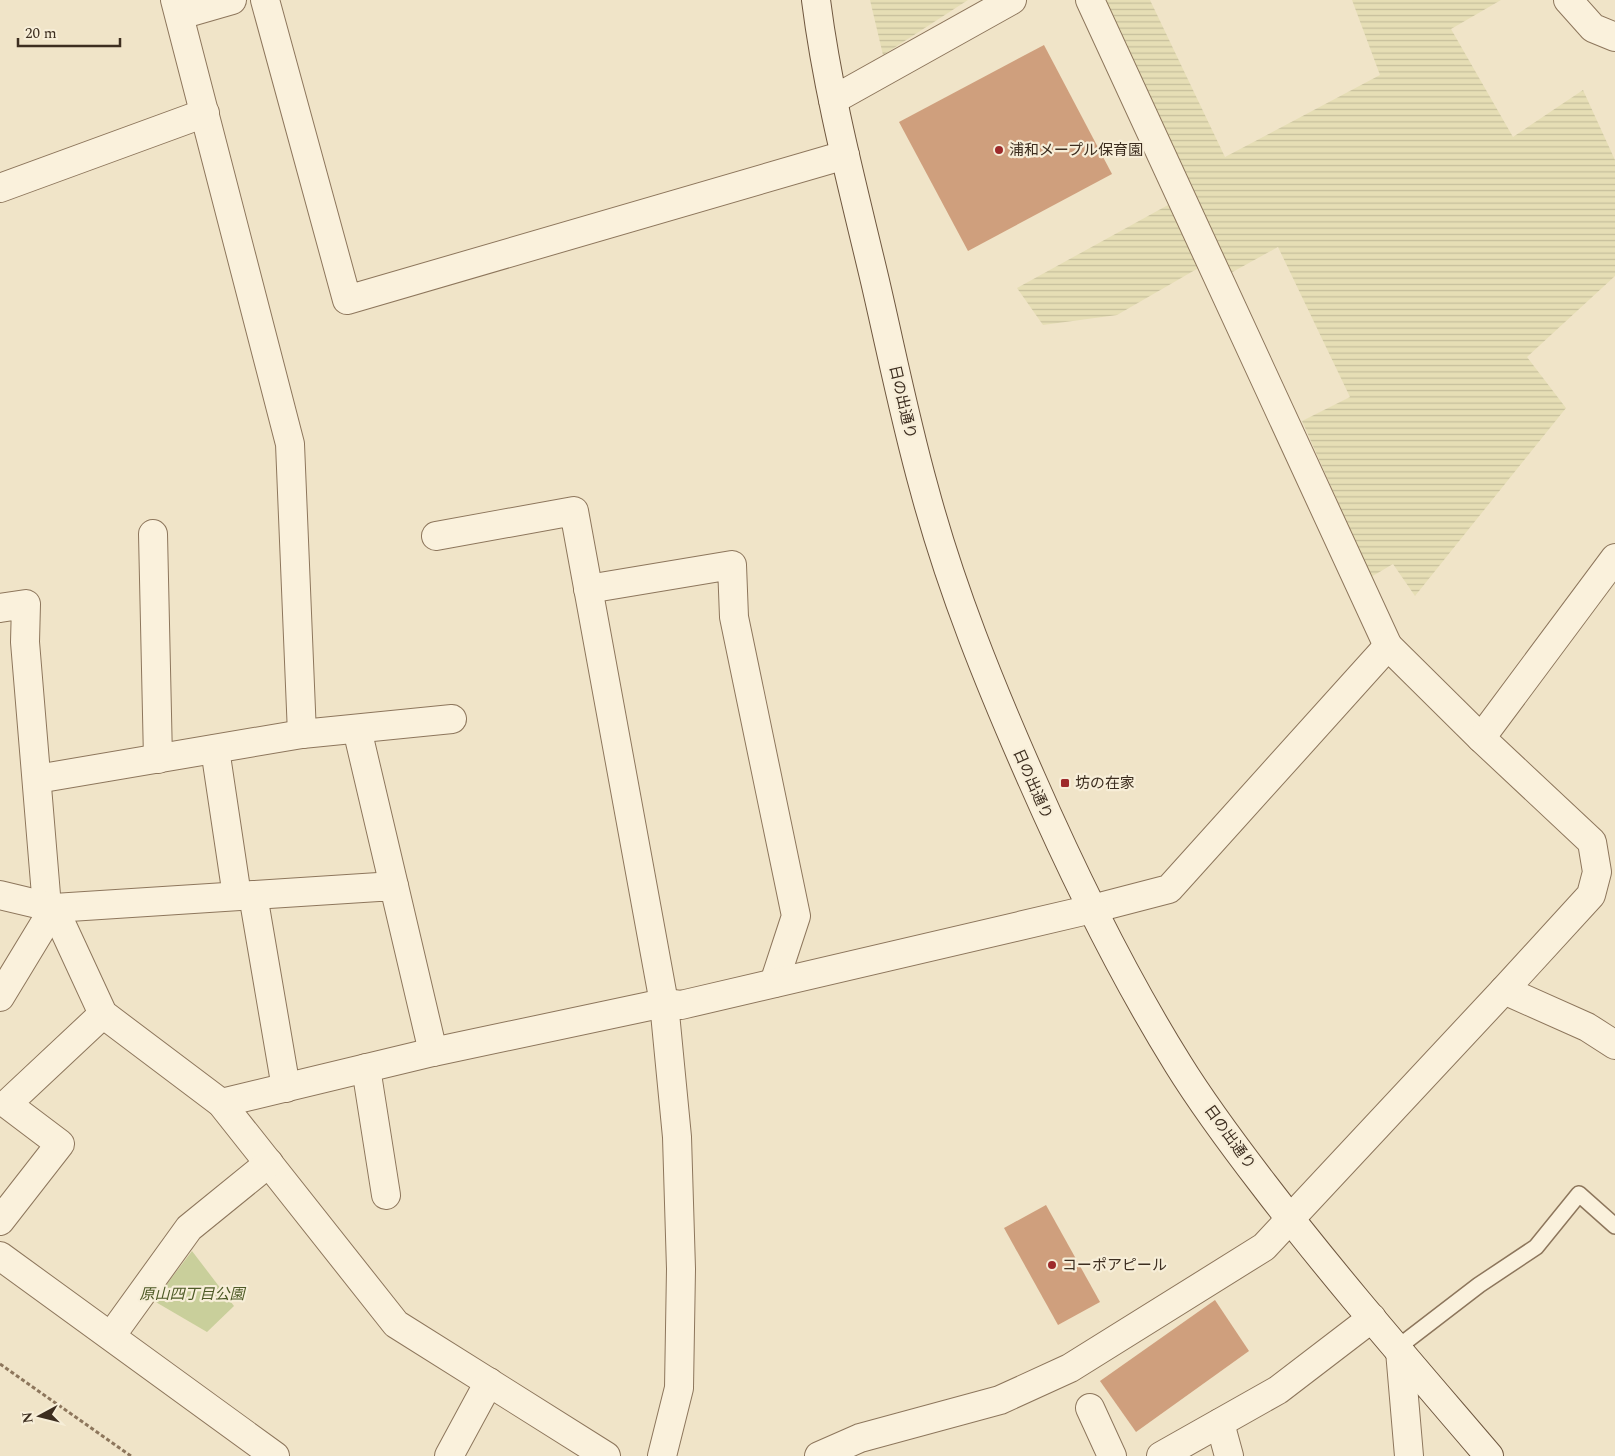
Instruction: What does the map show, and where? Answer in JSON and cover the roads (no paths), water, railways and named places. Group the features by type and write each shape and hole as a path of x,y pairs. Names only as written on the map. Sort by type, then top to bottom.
{"street":[{"path":"232,0 177,8 290,444 302,734"},
{"path":"265,0 347,300 845,155"},
{"name":"日の出通り","path":"816,0 833,100 845,155 923,487 957,596 1011,734 1052,828 1132,988 1180,1068 1232,1142 1291,1220 1398,1350 1489,1456"},
{"path":"833,100 1012,0"},
{"path":"819,1456 860,1438 1000,1400 1070,1368 1264,1247 1591,895 1597,872 1592,842 1481,738 1388,646 1090,0"},
{"path":"1568,0 1593,28 1615,37"},
{"path":"0,188 205,113"},
{"path":"436,536 574,511 664,1003 677,1137 681,1268 679,1388 662,1456"},
{"path":"153,534 158,759"},
{"path":"1481,738 1615,558"},
{"path":"588,589 732,565 734,617 796,916 774,983"},
{"path":"0,608 26,604 25,642 51,908 104,1014 221,1103 396,1324 606,1456"},
{"path":"221,1103 433,1052 664,1003 680,1005 1169,890 1388,646"},
{"path":"37,779 302,734 452,719"},
{"path":"357,729 433,1052"},
{"path":"215,749 286,1088"},
{"path":"0,895 51,908 394,886"},
{"path":"0,997 51,908"},
{"path":"1504,990 1587,1027 1615,1044"},
{"path":"0,1221 60,1144 7,1104 23,1087 104,1014"},
{"path":"366,1068 386,1195"},
{"path":"111,1336 190,1228 269,1163"},
{"path":"0,1256 275,1456"},
{"path":"1161,1456 1278,1390 1372,1318"},
{"path":"1398,1350 1409,1456"},
{"path":"448,1456 489,1382"},
{"path":"1090,1408 1112,1456"},
{"path":"1220,1423 1229,1456"}],"lane":[{"path":"1398,1350 1479,1285 1536,1247 1579,1194 1615,1226"}],"place":[{"name":"浦和メープル保育園","path":"999,150"},
{"name":"坊の在家","path":"1065,783"},
{"name":"コーポアピール","path":"1052,1265"}],"park label":[{"name":"原山四丁目公園","path":"192,1294"}]}
